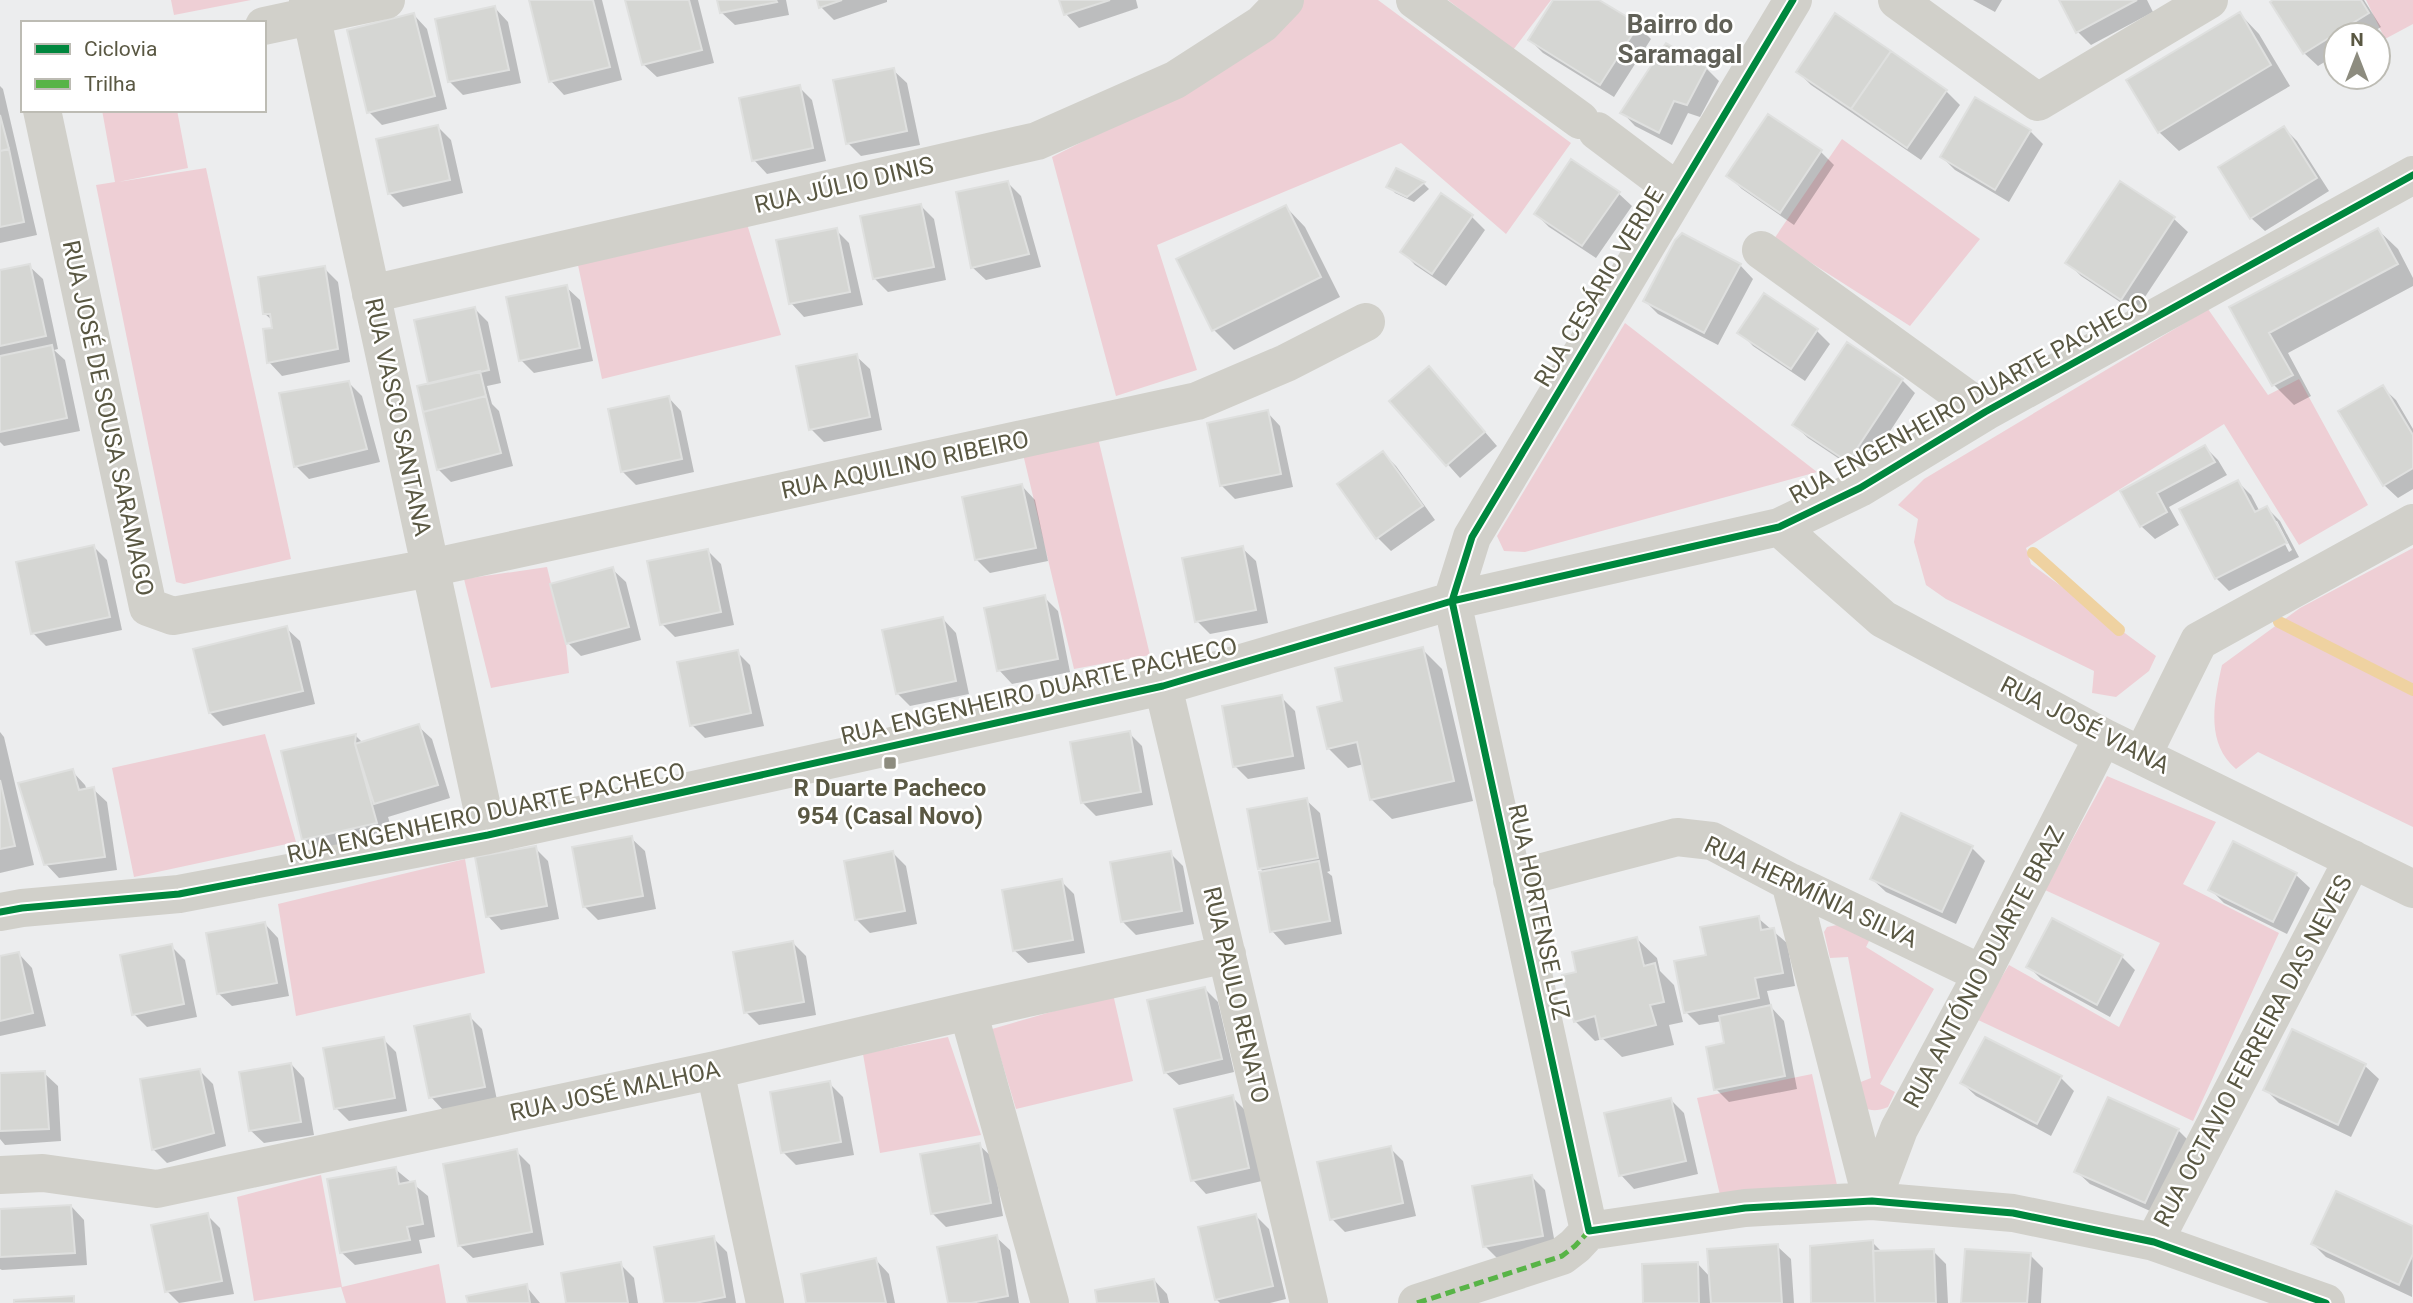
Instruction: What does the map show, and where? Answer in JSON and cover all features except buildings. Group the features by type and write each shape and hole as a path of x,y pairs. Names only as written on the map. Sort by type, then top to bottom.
{"street":[{"path":"266,25 310,8 386,0"},
{"name":"RUA JÚLIO DINIS","path":"371,294 1037,141 1175,80 1262,24 1285,0"},
{"path":"1415,0 1678,192"},
{"name":"RUA CESÁRIO VERDE","path":"1452,601 1472,537 1793,0"},
{"path":"1897,0 2038,102 2209,0"},
{"name":"RUA VASCO SANTANA","path":"310,8 488,835"},
{"name":"RUA JOSÉ DE SOUSA SARAMAGO","path":"42,112 148,607 173,616 430,568"},
{"name":"RUA ENGENHEIRO DUARTE PACHECO","path":"0,912 179,894 488,835 1163,686 1452,601 1779,527 1860,488 1985,412 2413,175"},
{"path":"1761,250 1985,412"},
{"name":"RUA AQUILINO RIBEIRO","path":"430,568 1197,401 1286,363 1366,322"},
{"path":"2143,756 2199,641 2413,523"},
{"name":"RUA JOSÉ VIANA","path":"1779,527 1882,619 2103,737 2413,889"},
{"name":"RUA HORTENSE LUZ","path":"1452,601 1588,1231"},
{"name":"RUA PAULO RENATO","path":"1163,686 1309,1303"},
{"name":"RUA ANTÓNIO DUARTE BRAZ","path":"1872,1201 1899,1129 2103,737"},
{"name":"RUA HERMÍNIA SILVA","path":"1512,880 1677,837 1696,837 1712,841 1790,882 1982,974"},
{"name":"RUA OCTAVIO FERREIRA DAS NEVES","path":"2154,1242 2353,859"},
{"path":"1790,882 1872,1201"},
{"name":"RUA JOSÉ MALHOA","path":"0,1175 43,1173 157,1189 715,1070 1227,954"},
{"path":"968,1011 1050,1303"},
{"path":"715,1070 765,1303"},
{"path":"1417,1303 1562,1256 1588,1231 1745,1208 1872,1201 2014,1213 2154,1242 2326,1303"}],"shaded area":[{"path":"171,0 251,0 174,15"},
{"path":"1296,0 1378,0 1571,143 1506,234 1401,143 1157,245 1197,370 1116,396 1052,157 1221,72"},
{"path":"1448,0 1551,0 1513,50"},
{"path":"2366,0 2413,0 2413,24 2392,35 2392,21 2376,21"},
{"path":"102,112 177,112 188,168 118,182 206,168 291,559 184,584 176,582 96,185 115,182"},
{"path":"1842,139 1980,239 1910,326 1774,239"},
{"path":"747,224 781,335 602,379 578,265"},
{"path":"2208,309 2268,395 2299,379 2368,505 2299,545 2224,424 2026,548 2031,564 2156,656 2149,671 2116,697 2092,693 2094,671 1946,599 1926,585 1914,542 1918,519 1898,505 1924,479"},
{"path":"1625,323 1817,472 1525,552 1504,551 1497,536"},
{"path":"1097,434 1150,655 1074,669 1023,454"},
{"path":"2413,548 2413,827 2258,752 2236,769 2226,759 2220,747 2214,721 2222,665 2300,608"},
{"path":"547,567 566,644 569,673 491,688 464,579"},
{"path":"265,734 296,842 134,877 112,768"},
{"path":"2107,776 2216,822 2183,884 2279,933 2193,1121 1976,1019 2009,965 2119,1027 2160,943 2045,890"},
{"path":"465,859 485,973 296,1016 278,904"},
{"path":"1842,924 1872,935 1866,947 1934,989 1880,1084 1895,1092 1888,1107 1880,1109 1864,1107 1853,1085 1871,1078 1848,957 1830,958 1824,932 1827,927"},
{"path":"1113,994 1133,1081 1016,1109 992,1029"},
{"path":"948,1037 981,1135 880,1153 863,1054"},
{"path":"1812,1074 1837,1185 1720,1195 1697,1098"},
{"path":"321,1175 342,1287 439,1264 446,1303 346,1303 341,1287 254,1301 237,1197"}],"waterway":[{"path":"2033,553 2119,630"},
{"path":"2279,622 2413,690"}],"marked path":[{"path":"1417,1303 1562,1256 1589,1231"}],"cycle path":[{"path":"1793,0 1472,537 1452,601 1589,1231 1745,1208 1872,1201 2013,1213 2154,1242 2326,1303"},
{"path":"0,912 179,894 488,835 1163,686 1452,601 1779,527 1860,488 1985,412 2413,175"}],"place":[{"name":"R Duarte Pacheco 954 (Casal Novo)","path":"890,763"}],"district":[{"name":"Bairro do Saramagal","path":"1680,39"}]}
